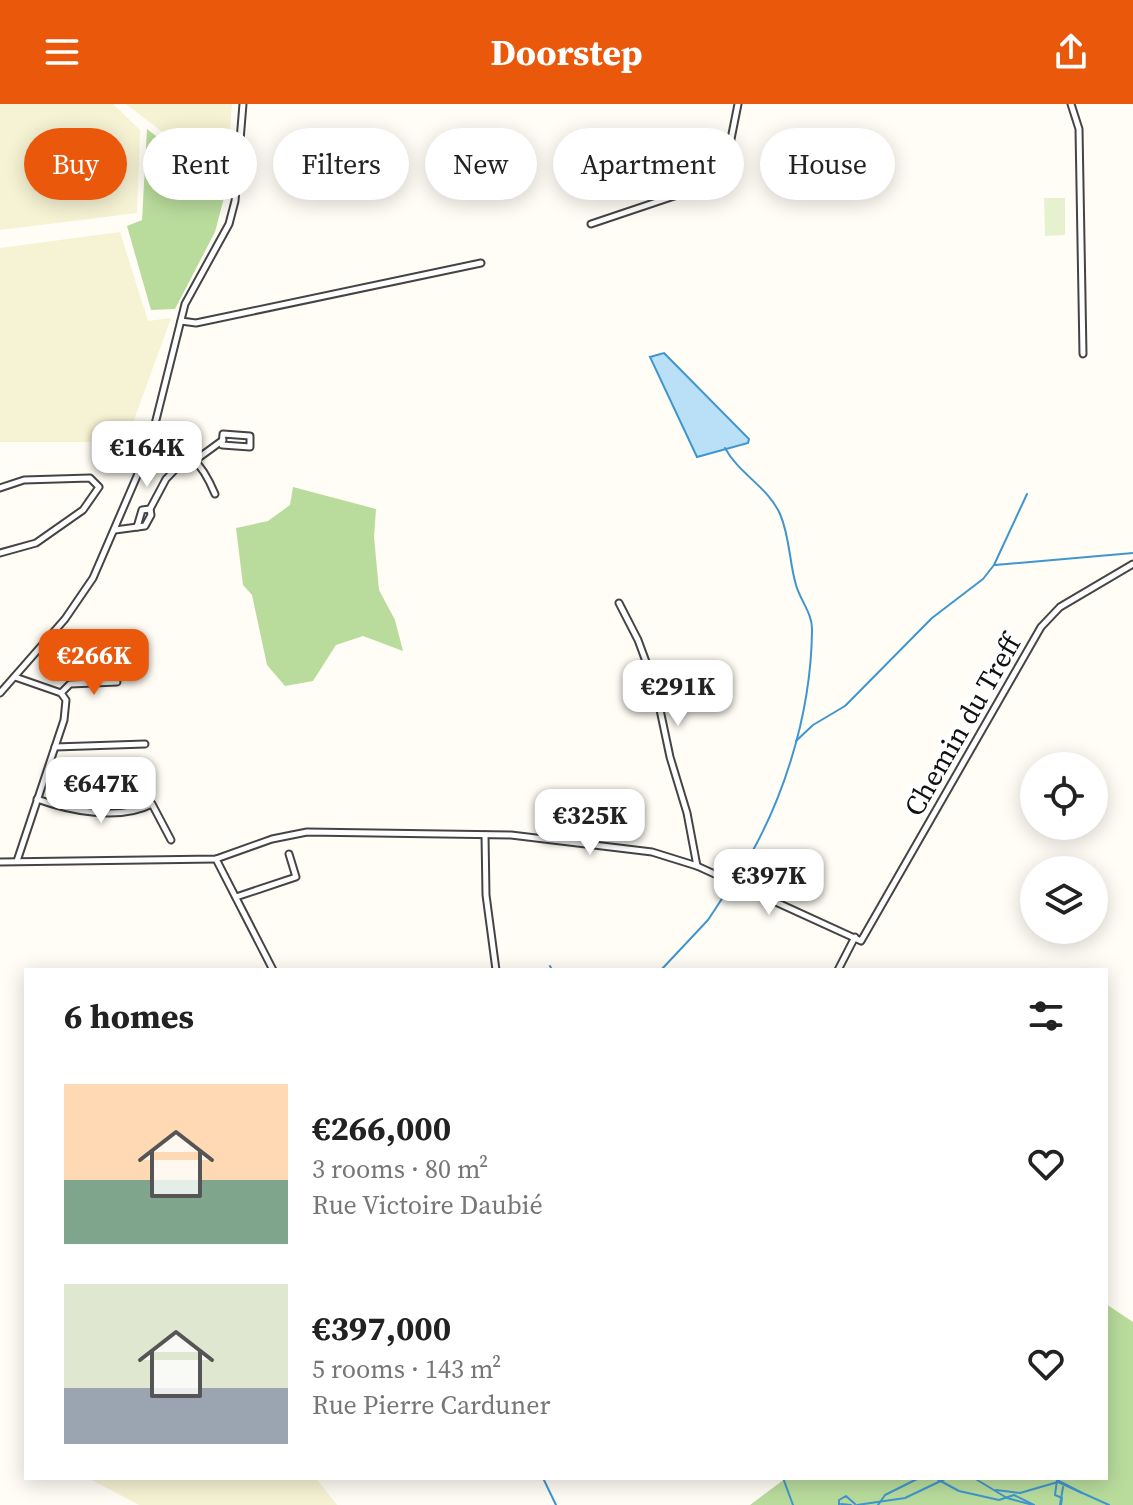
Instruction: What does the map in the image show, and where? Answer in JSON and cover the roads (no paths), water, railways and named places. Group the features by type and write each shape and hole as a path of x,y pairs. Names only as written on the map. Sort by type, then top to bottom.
{"street":[{"path":"0,693 80,599 114,530 152,436 185,304 232,212 243,104"},
{"path":"591,224 710,184 724,174 738,104"},
{"path":"1071,104 1079,129 1083,354"},
{"path":"181,321 196,323 481,263"},
{"path":"223,434 250,436 250,447 222,445 223,440 223,434"},
{"path":"152,436 191,453 215,494"},
{"path":"197,459 223,440"},
{"path":"114,530 137,527 142,510 150,509 166,479 191,453"},
{"path":"0,488 24,480 90,478 99,487 83,510 36,543 0,553"},
{"name":"Chemin du Treff","path":"839,968 1041,627 1060,607 1133,564"},
{"path":"619,603 655,686 697,866"},
{"path":"15,677 61,693 66,700 66,711 17,861"},
{"path":"61,693 70,684 117,682"},
{"path":"55,747 145,744"},
{"path":"37,799 81,811 141,810 152,804 171,840"},
{"path":"0,862 216,859 272,839 307,832 485,835 610,844 697,866 858,939"},
{"path":"485,835 486,895 496,968"},
{"path":"236,897 296,877 289,854"},
{"path":"216,859 272,968"}],"water":[{"path":"664,353 749,439 748,443 697,457 650,357"}],"waterway":[{"path":"725,448 775,504 780,514 796,585 812,631 806,696 791,761 767,823 735,880"},
{"path":"796,741 813,725 845,706 932,618 983,579 994,565 1027,494"},
{"path":"995,565 1133,553"},
{"path":"663,968 708,920 731,885"},
{"path":"544,1480 556,1505"},
{"path":"784,1480 793,1505"},
{"path":"878,1505 885,1495 915,1480"},
{"path":"939,1480 959,1491 999,1500 1014,1495 1034,1505"},
{"path":"857,1505 905,1498 943,1480"},
{"path":"977,1480 1007,1498 1033,1505"},
{"path":"1061,1505 1062,1498 1055,1495 1057,1480 1082,1493"},
{"path":"996,1490 1020,1493 1058,1482 1109,1505"},
{"path":"1060,1505 1063,1487"},
{"path":"839,1505 839,1500 846,1496 855,1504"},
{"path":"841,1504 851,1505"}]}
